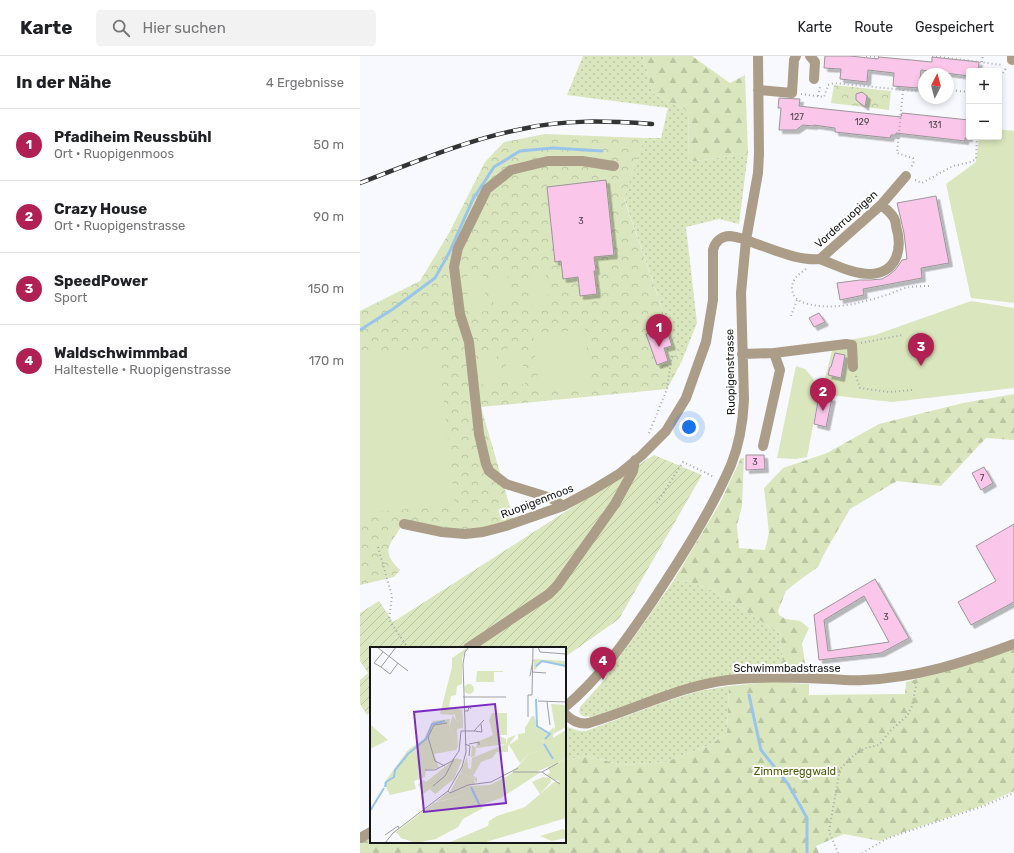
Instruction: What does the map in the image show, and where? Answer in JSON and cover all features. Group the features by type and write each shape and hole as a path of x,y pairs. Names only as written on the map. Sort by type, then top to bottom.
{"street":[{"name":"Ruopigenstrasse","path":"566,706 606,667 666,580 696,530 722,481 733,456 740,434 744,412 740,293 746,240 760,154 758,56"},
{"path":"758,90 792,93 794,60 796,56"},
{"path":"810,56 815,62 814,79"},
{"path":"563,506 551,498 506,484 489,471 478,434 469,342 460,314 454,267 458,248 488,189 511,170 548,161 582,161 614,166"},
{"name":"Vorderruopigen","path":"746,240 800,258 815,259 881,205 906,176"},
{"path":"815,259 860,273 876,273 892,263 898,253 900,241 894,218 881,205"},
{"name":"Ruopigenmoos","path":"404,524 442,532 465,534 483,532 506,526 563,506 619,474 666,431 686,398 706,342 712,311 714,245 723,237 730,236 746,240"},
{"path":"742,354 846,344 852,345 853,367"},
{"path":"763,446 780,370 774,352"},
{"path":"470,647 549,594 557,586 615,504 633,471 635,460"},
{"name":"Schwimmbadstrasse","path":"566,715 570,719 577,722 583,724 589,723 681,691 728,680 793,678 864,680 914,674 983,656 1014,644"},
{"path":"360,838 370,833"}],"path":[{"path":"866,56 879,56"},
{"path":"932,56 1008,65 1002,75"},
{"path":"982,62 983,56"},
{"path":"792,93 824,97 828,85 834,83 918,91"},
{"path":"903,90 897,153 900,155 909,156 913,158 914,161 906,176 922,183 953,166 971,162 976,159 978,140"},
{"path":"954,91 966,92"},
{"path":"815,259 796,277 792,285 794,297 797,300 813,305 829,307 854,305 910,287 932,286"},
{"path":"791,316 797,300"},
{"path":"852,345 904,335"},
{"path":"647,438 667,389 672,354"},
{"path":"853,367 860,388 889,392 912,390"},
{"path":"657,504 683,462 722,481"},
{"path":"378,547 392,596 389,620 407,647"},
{"path":"838,853 830,831 840,769 854,755 866,748 879,744 890,731 907,716 912,706 915,693 916,686 914,674"},
{"path":"862,853 888,838 981,807 1014,793"}],"green space":[{"path":"583,56 643,56 653,93 688,111 689,162 748,153 739,224 719,219 686,227 697,323 681,363 624,198 644,138 661,138 668,108 567,95"},
{"path":"643,56 692,56 730,83 745,75 748,153 689,162 688,111 653,93"},
{"path":"834,85 891,91 889,110 831,103"},
{"path":"1002,129 1014,131 1014,303 971,298 946,184 976,162 979,140 1002,140"},
{"path":"545,134 644,138 624,199 681,363 667,389 481,407 514,521 501,525 461,530 404,521 392,540 389,551 393,562 400,570 394,577 360,585 360,311 420,281 449,233 485,162 504,142"},
{"path":"545,268 549,305 532,307 528,270"},
{"path":"507,272 511,309 494,311 490,274"},
{"path":"483,275 487,311 469,313 466,276"},
{"path":"971,301 1014,308 1014,388 892,402 821,394 834,343 875,335"},
{"path":"585,329 591,386 539,391 533,335"},
{"path":"521,347 525,384 508,386 504,349"},
{"path":"438,348 455,504 360,514 360,356"},
{"path":"496,350 500,387 483,388 479,351"},
{"path":"796,366 805,369 813,378 819,394 807,457 795,459 777,458"},
{"path":"1014,394 1014,440 986,438 941,486 897,481 850,509 818,567 786,591 778,611 779,615 786,619 800,621 809,628 802,643 805,664 803,672 783,673 781,634 714,591 689,582 674,580 720,503 741,458 744,458 742,506 737,525 739,548 765,550 769,533 764,488 783,468 827,453 879,424 963,403"},
{"path":"654,455 702,475 619,619 566,656 566,647 370,647 370,713 367,715 360,704 360,680 368,673 360,661 360,613 379,601 393,622"},
{"path":"674,580 689,582 714,591 781,634 783,673 766,673 590,719 589,716 582,716 579,712 580,707 607,677 606,675"},
{"name":"Zimmereggwald","path":"1014,649 1014,791 981,806 880,841 844,834 816,846 819,853 360,853 360,838 370,833 370,843 566,843 566,760 587,756 622,765 666,762 712,744 727,733 729,686 769,682 809,684 809,695 905,694 906,682 956,668"},
{"path":"729,686 727,733 712,744 666,762 622,765 587,756 566,760 566,726 579,731 586,731 667,701 699,691"}],"building":[{"path":"825,56 850,56 878,59 879,57 932,62 932,57 979,62 978,68 966,68 966,76 954,74 954,68 918,68 918,88 893,86 894,73 868,70 867,82 840,79 841,69 824,68"},
{"path":"862,92 867,96 865,107 856,100 856,94"},
{"path":"779,98 800,99 799,106 901,117 902,113 966,120 966,138 965,141 896,133 896,135 891,135 890,138 835,132 835,128 814,125 803,125 796,130 779,130 781,108 778,108"},
{"path":"606,180 614,255 594,257 597,294 580,296 578,277 563,279 561,261 555,262 547,187"},
{"path":"936,196 949,263 921,268 922,278 863,289 864,295 840,300 837,283 882,279 896,269 902,260 907,259 904,233 897,203"},
{"path":"819,313 825,322 814,327 809,318"},
{"path":"666,328 672,346 664,348 668,361 657,365 646,334"},
{"path":"835,353 845,355 841,378 828,375"},
{"path":"819,395 832,398 826,427 814,424"},
{"path":"746,455 764,455 765,469 746,470"},
{"path":"984,467 993,483 981,490 972,473"},
{"path":"1014,524 1014,602 971,625 958,602 996,581 976,546"},
{"path":"875,579 909,638 881,653 819,660 814,615","holes":["864,596 889,642 828,651 824,620"]}],"waterway":[{"path":"360,330 393,309 435,278 449,253 473,199 494,167 520,151 553,148 602,151"},
{"path":"749,695 761,750 788,784 807,818 807,853"}],"railway":[{"path":"360,183 460,146 522,129 571,122 620,122 652,124"}],"place":[{"name":"Pfadiheim Reussbühl","path":"659,347"},
{"name":"SpeedPower","path":"921,366"},
{"name":"Crazy House","path":"823,411"},
{"name":"Waldschwimmbad","path":"603,680"}]}
